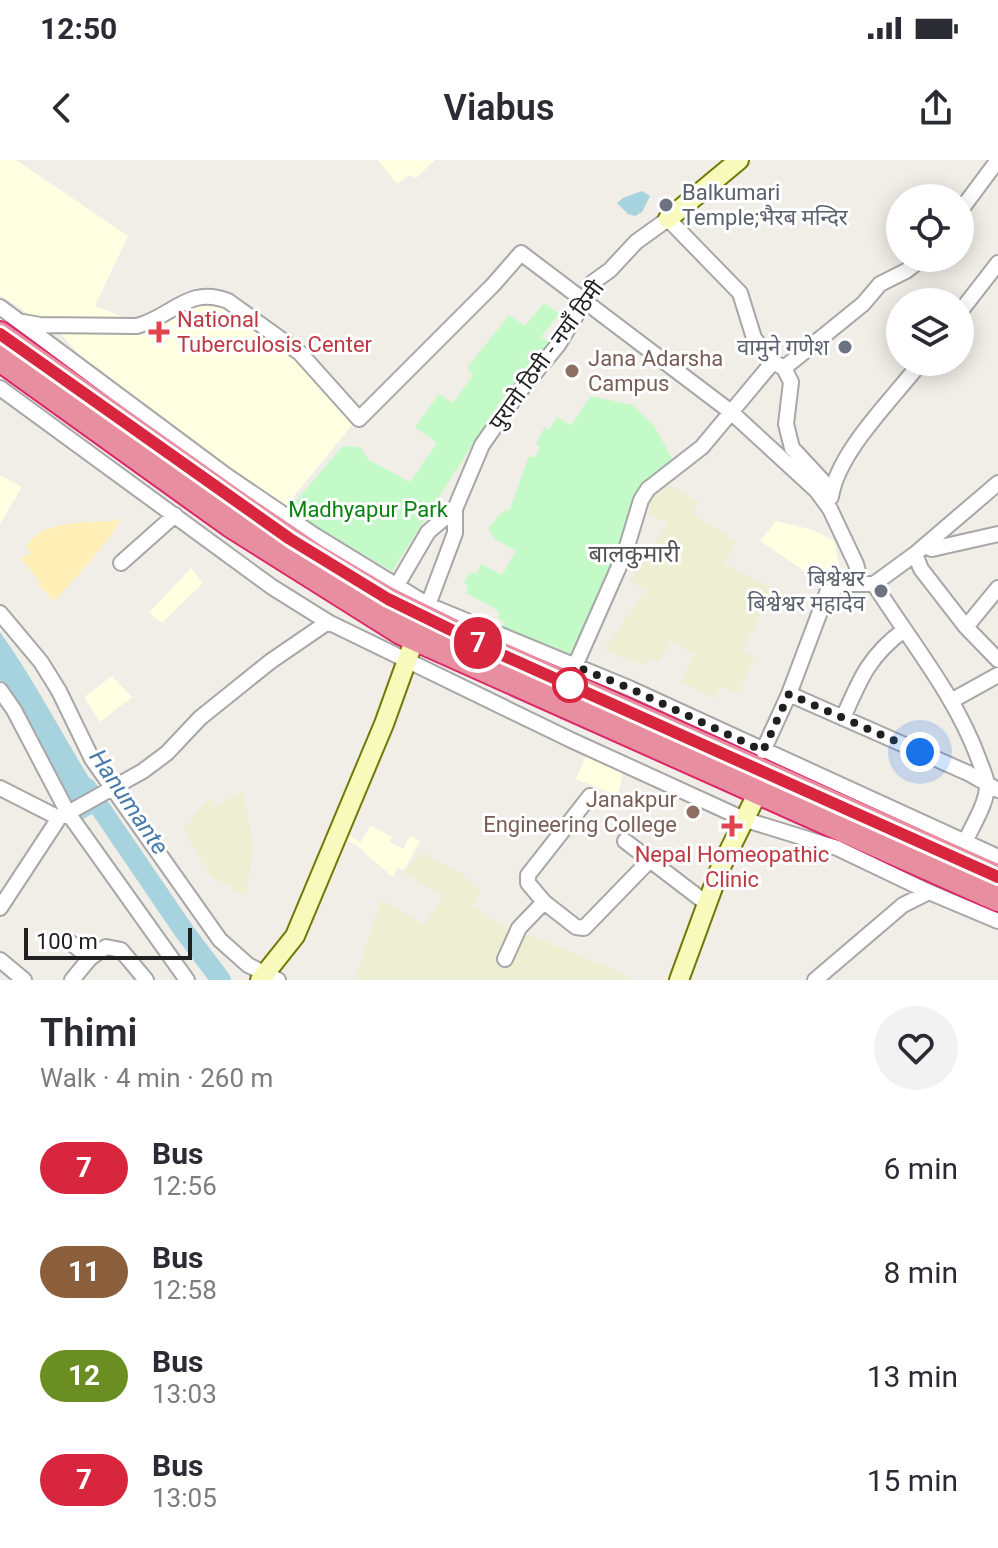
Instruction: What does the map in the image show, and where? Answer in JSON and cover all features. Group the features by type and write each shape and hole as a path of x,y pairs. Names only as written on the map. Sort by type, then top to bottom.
{"highway":[{"path":"9,327 290,539 393,593 419,630 998,877"},
{"path":"0,359 231,525 314,579 758,792 998,899"}],"street":[{"name":"पुरानो ठिमी - नयाँ ठिमी","path":"419,630 455,533 455,509 482,445 519,392 558,345 592,283 610,270 636,242 739,160"},
{"path":"974,192 998,160"},
{"path":"668,219 740,293 754,338 791,382 786,424 792,448 832,491"},
{"path":"0,307 9,327 137,326 152,322 189,299 216,296 228,301 300,353 359,419 521,253 731,412 816,490 830,509 868,584 904,630 951,701 992,787"},
{"path":"974,294 998,263"},
{"path":"575,666 625,553 641,500 648,489 702,447 731,412 778,365 863,304 880,284 904,272"},
{"path":"830,509 833,480 845,458 910,376"},
{"path":"0,388 272,587 328,622 419,630 575,666 998,857"},
{"path":"763,751 789,694 827,593 842,584 868,584 920,550 998,483"},
{"name":"पुरानो ठिमी - नयाँ ठिमी","path":"393,593 428,532 455,509"},
{"path":"121,563 175,515"},
{"path":"920,550 995,538"},
{"path":"920,550 921,569 966,627 998,660"},
{"path":"966,627 998,588"},
{"path":"0,613 41,662 59,691 107,791 220,940 268,978 295,936 384,724 419,630"},
{"path":"0,908 67,813 167,753 200,718 271,661 328,622"},
{"path":"419,630 571,740 746,820 837,848 998,921"},
{"path":"843,718 865,668 884,645 904,630"},
{"path":"951,701 998,675"},
{"path":"0,690 14,710 67,813 187,980"},
{"path":"789,694 968,773 992,787"},
{"path":"965,842 992,787"},
{"path":"0,788 67,813"},
{"path":"679,980 719,871 758,792"},
{"path":"590,796 528,875 528,883 544,902 576,927 584,928 650,860"},
{"path":"625,841 706,903"},
{"path":"0,885 19,882"},
{"path":"815,980 903,905 929,892"},
{"path":"505,959 519,928 544,902"},
{"path":"71,943 90,958"},
{"path":"72,980 90,958 106,947 121,950 146,980"},
{"path":"0,960 24,980"}],"shaded area":[{"name":"National Tuberculosis Center","path":"0,160 16,160 128,236 95,306 155,329 192,307 209,302 226,309 292,353 353,424 285,507 110,389 62,335 0,295"},
{"path":"378,160 435,160 416,178 410,175 397,184"},
{"path":"0,475 22,487 0,524"},
{"path":"670,486 698,501 692,514 737,541 724,564 774,589 742,651 755,658 738,693 721,686 715,699 681,681 694,655 672,641 658,662 649,658 643,665 604,650 645,591 630,581 668,523 648,513 651,499"},
{"path":"776,521 813,530 834,541 839,563 828,587 760,541"},
{"path":"191,568 203,583 162,623 149,613"},
{"path":"112,676 132,697 100,722 84,697"},
{"path":"586,755 623,770 618,796 576,779"},
{"path":"244,793 253,849 246,896 212,877 183,829 209,799 217,807 233,795"},
{"path":"371,825 392,837 390,842 403,849 410,836 420,841 404,870 397,868 393,877 363,850 342,837 345,833 361,842"},
{"path":"423,853 462,874 481,891 473,904 491,919 624,974 630,980 355,980 381,900 424,925 444,896 403,872"}],"sand":[{"path":"115,518 120,522 112,533 54,601 21,559 31,553 26,546 43,531 53,527 112,521"}],"green space":[{"name":"Madhyapur Park","path":"544,303 559,314 541,337 554,345 503,397 392,571 288,510 343,446 360,447 369,460 410,482 437,443 415,427 439,394 453,403 473,375 467,368 509,315 525,326"},
{"path":"591,396 632,405 653,424 676,465 645,487 575,662 503,630 505,623 498,617 499,611 466,593 468,586 464,582 470,572 476,574 481,564 502,575 516,551 495,539 488,528 501,513 510,509 529,456 535,458 540,447 536,444 544,428 549,430 557,417 571,425"}],"water":[{"path":"642,191 650,196 642,212 635,216 628,214 617,203 623,198"},
{"path":"0,632 107,806 83,819 51,773 16,701 0,680"}],"waterway":[{"name":"Hanumante","path":"86,787 221,980"}],"bus line":[{"name":"7","path":"0,334 290,539 388,599 498,653 998,877"}],"place":[{"name":"Balkumari Temple;भैरब मन्दिर","path":"666,205"},
{"name":"National Tuberculosis Center","path":"159,332"},
{"name":"वामुने गणेश","path":"845,347"},
{"name":"Jana Adarsha Campus","path":"572,371"},
{"name":"बिश्वेश्वर बिश्वेश्वर महादेव","path":"881,591"},
{"name":"Janakpur Engineering College","path":"693,812"},
{"name":"Nepal Homeopathic Clinic","path":"732,826"}],"district":[{"name":"बालकुमारी","path":"634,554"}],"route":[{"path":"570,685 575,666 763,751 789,694 920,752"}]}
